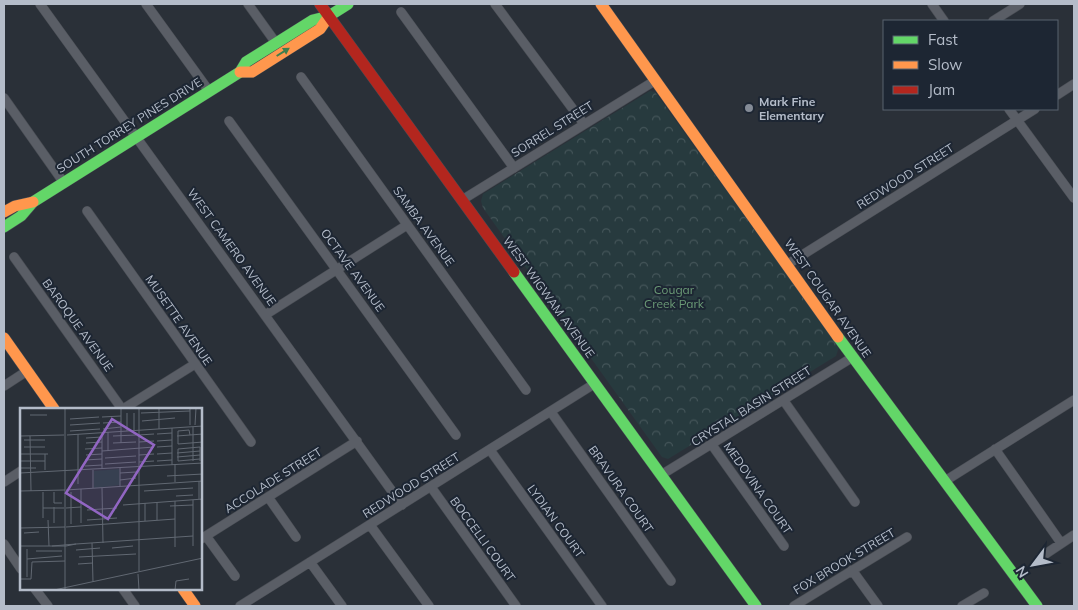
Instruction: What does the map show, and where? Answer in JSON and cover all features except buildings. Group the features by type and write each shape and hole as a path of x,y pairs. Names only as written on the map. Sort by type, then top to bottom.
{"street":[{"name":"WEST CAMERO AVENUE","path":"40,4 402,505"},
{"path":"146,4 209,91"},
{"path":"248,4 276,43"},
{"name":"WEST WIGWAM AVENUE","path":"320,4 756,606"},
{"name":"SOUTH TORREY PINES DRIVE","path":"4,212 15,206 33,202 240,72 246,62 276,43 313,20 329,16 348,4"},
{"path":"495,4 584,124"},
{"name":"WEST COUGAR AVENUE","path":"600,4 853,357 1036,606"},
{"path":"932,4 943,20"},
{"path":"995,20 1020,4"},
{"path":"401,12 514,168"},
{"name":"SOUTH TORREY PINES DRIVE","path":"240,72 252,72 320,29 329,16"},
{"name":"SAMBA AVENUE","path":"301,77 526,390"},
{"name":"SORREL STREET","path":"462,200 656,80"},
{"path":"1058,94 1074,84"},
{"path":"4,98 64,183"},
{"path":"1009,110 1074,198"},
{"name":"REDWOOD STREET","path":"788,264 1033,110"},
{"name":"OCTAVE AVENUE","path":"229,121 456,435"},
{"name":"SOUTH TORREY PINES DRIVE","path":"4,227 22,216 33,202"},
{"name":"MUSETTE AVENUE","path":"86,211 251,442"},
{"path":"265,315 407,225"},
{"name":"BAROQUE AVENUE","path":"14,257 122,408"},
{"path":"4,338 53,408"},
{"name":"CRYSTAL BASIN STREET","path":"661,475 853,357"},
{"path":"125,408 195,364"},
{"path":"4,386 27,371"},
{"name":"REDWOOD STREET","path":"240,606 254,603 310,562 594,384"},
{"path":"945,481 1074,400"},
{"path":"784,401 855,502"},
{"name":"BRAVURA COURT","path":"551,412 671,581"},
{"name":"ACCOLADE STREET","path":"204,537 357,442"},
{"name":"MEDOVINA COURT","path":"712,445 784,546"},
{"path":"995,449 1061,543"},
{"name":"LYDIAN COURT","path":"490,450 602,606"},
{"path":"4,482 20,472"},
{"name":"BOCCELLI COURT","path":"430,487 516,606"},
{"path":"268,497 296,537"},
{"path":"370,525 429,606"},
{"path":"1041,556 1074,535"},
{"path":"204,537 235,576"},
{"name":"FOX BROOK STREET","path":"794,606 907,537"},
{"path":"4,544 20,568"},
{"path":"310,562 342,606"},
{"path":"852,570 878,606"},
{"path":"36,590 48,606"},
{"path":"124,590 135,606"},
{"path":"184,590 195,606"},
{"path":"962,606 984,593"}],"green space":[{"name":"Cougar Creek Park","path":"650,91 655,92 839,347 836,356 668,459 662,457 483,208 481,201 483,194"}],"traffic: fast":[{"path":"4,227 21,216 33,202 240,72 246,62 313,20 329,16 348,4"},
{"path":"514,272 756,606"},
{"path":"838,337 1037,606"}],"traffic: slow":[{"path":"601,4 838,337"},
{"path":"240,72 252,72 320,29 329,16"},
{"path":"4,212 15,206 33,202"},
{"path":"4,338 53,408"},
{"path":"184,590 195,606"}],"traffic: jam":[{"path":"320,4 514,272"}],"place":[{"name":"Mark Fine Elementary","path":"749,108"}]}
